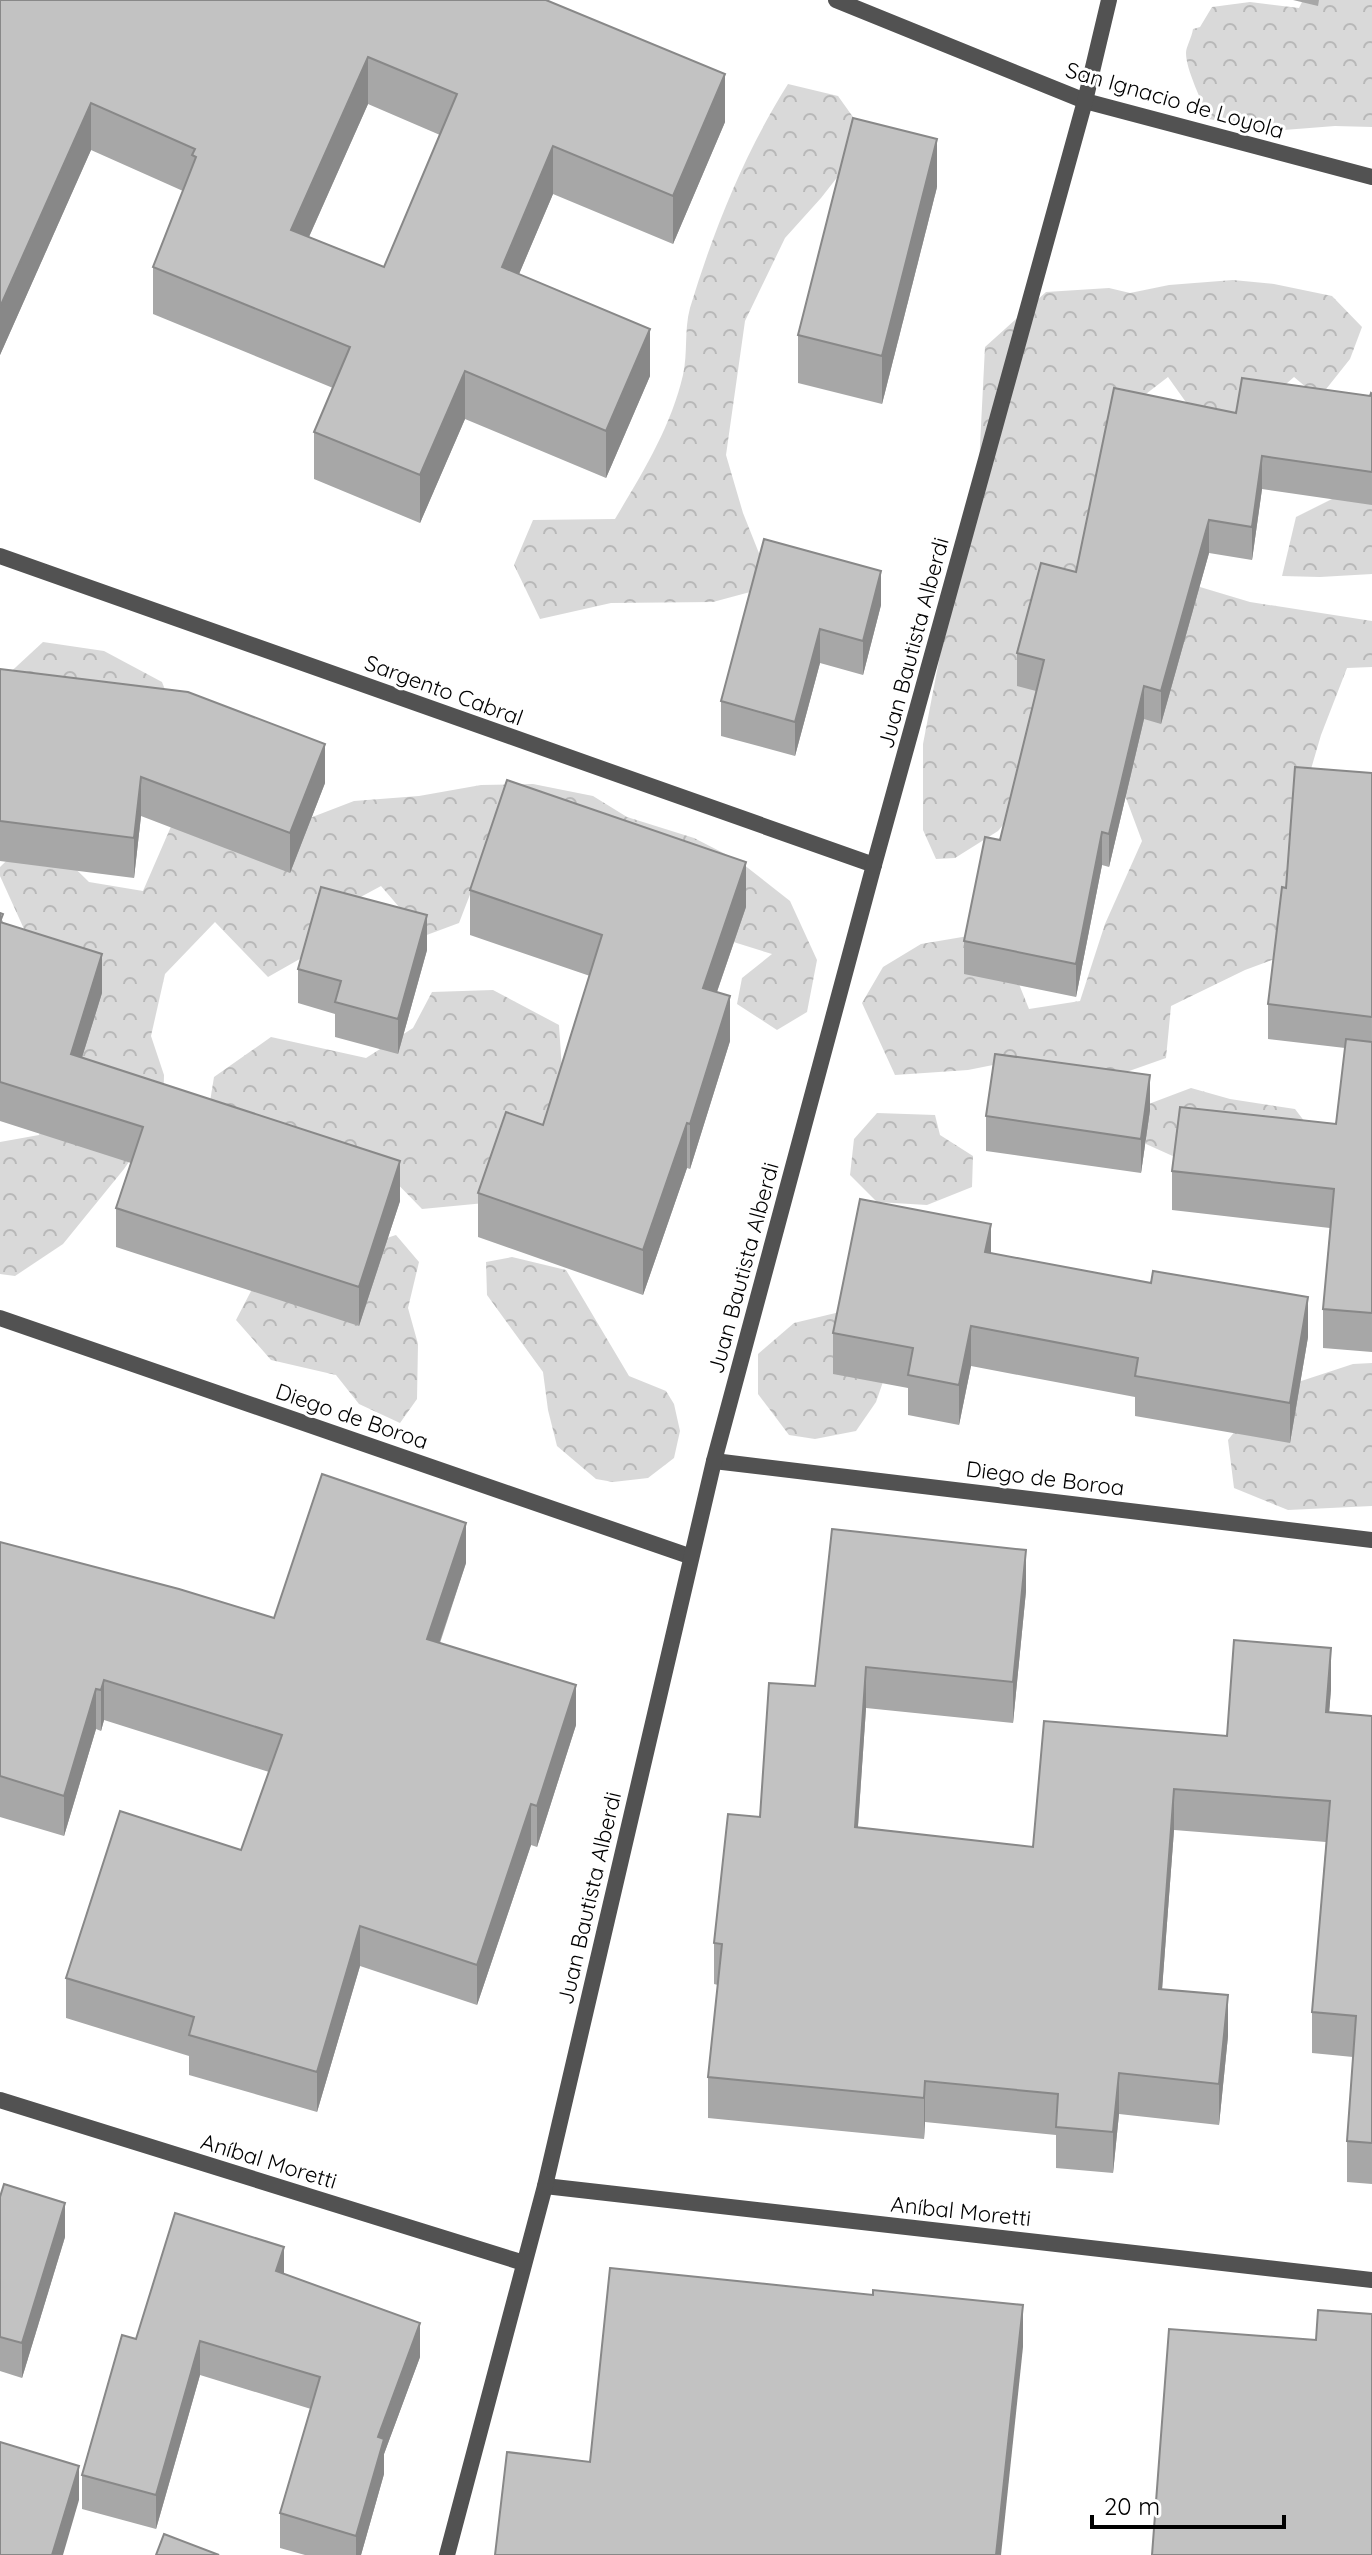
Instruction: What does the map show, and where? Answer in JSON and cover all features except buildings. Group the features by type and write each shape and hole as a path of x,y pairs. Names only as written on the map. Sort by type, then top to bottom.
{"street":[{"name":"San Ignacio de Loyola","path":"836,0 1085,101 1372,177"},
{"name":"Juan Bautista Alberdi","path":"447,2555 545,2186 689,1556 874,865 1085,101 1109,0"},
{"name":"Sargento Cabral","path":"0,556 874,865"},
{"name":"Diego de Boroa","path":"0,1318 689,1556"},
{"name":"Diego de Boroa","path":"714,1461 1372,1540"},
{"name":"Aníbal Moretti","path":"0,2100 524,2263"},
{"name":"Aníbal Moretti","path":"545,2186 1372,2280"}],"green space":[{"path":"1303,0 1372,0 1372,127 1335,126 1271,131 1209,119 1187,60 1186,51 1193,29 1200,27 1212,7 1250,2 1299,8"},
{"path":"788,84 838,96 868,138 785,238 745,321 726,455 743,513 772,586 713,602 611,603 540,619 514,565 533,520 615,519 635,485 655,450 678,394 690,308 720,221 744,165"},
{"path":"1233,280 1274,284 1332,296 1362,327 1350,359 1319,398 1294,377 1263,404 1199,435 1188,405 1168,377 1112,420 1160,575 1250,602 1372,621 1372,667 1347,668 1321,735 1301,803 1285,955 1245,970 1171,1006 1166,1058 1115,1076 998,1064 968,1070 895,1075 862,1003 883,967 921,944 986,933 1006,952 1029,1009 1080,1001 1105,924 1142,841 1117,774 1125,733 1152,713 1043,671 1018,807 998,831 955,858 936,859 923,830 923,744 978,485 985,347 1046,292 1109,288 1130,293 1169,285"},
{"path":"1372,496 1372,574 1282,576 1296,517 1334,498"},
{"path":"43,642 104,651 162,682 169,700 3,679"},
{"path":"533,784 593,796 627,817 694,838 739,861 790,901 817,960 807,1012 777,1030 737,1004 742,978 772,954 647,915 476,879 459,923 424,936 381,886 342,907 305,956 268,977 215,922 165,974 151,1036 164,1075 163,1113 124,1169 63,1244 15,1276 0,1274 0,1142 39,1135 63,1071 29,940 0,876 0,867 37,831 89,882 143,891 176,815 302,821 354,801 419,796 481,785"},
{"path":"493,990 559,1025 562,1070 559,1115 495,1164 485,1203 422,1209 381,1167 201,1157 214,1077 271,1037 366,1058 413,1028 432,992"},
{"path":"1191,1088 1230,1099 1295,1109 1318,1139 1186,1162 1146,1144 1146,1105"},
{"path":"877,1113 935,1115 940,1135 973,1156 972,1187 927,1205 877,1202 850,1175 854,1139"},
{"path":"396,1235 419,1262 408,1308 418,1344 417,1399 400,1423 359,1404 336,1375 271,1360 236,1320 261,1272"},
{"path":"512,1257 566,1270 629,1376 666,1391 674,1404 680,1431 674,1458 648,1478 613,1482 596,1479 557,1446 543,1372 487,1295 486,1262"},
{"path":"844,1311 885,1376 876,1402 856,1431 815,1439 789,1435 758,1394 758,1354 794,1323"},
{"path":"1372,1363 1372,1506 1288,1510 1234,1488 1228,1440 1265,1393 1353,1364"}]}
